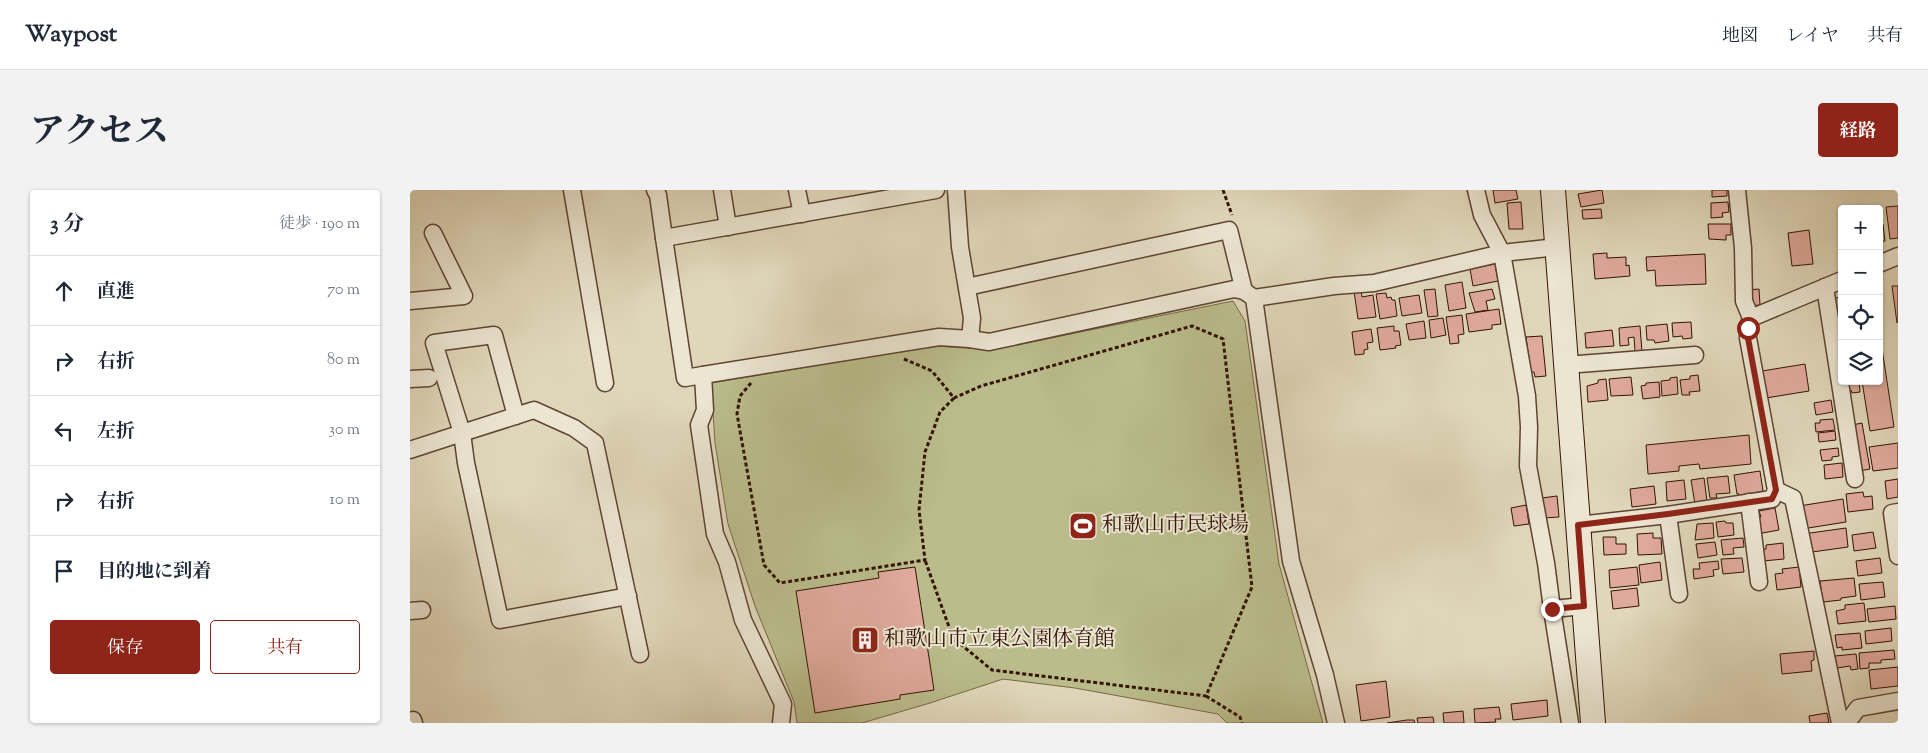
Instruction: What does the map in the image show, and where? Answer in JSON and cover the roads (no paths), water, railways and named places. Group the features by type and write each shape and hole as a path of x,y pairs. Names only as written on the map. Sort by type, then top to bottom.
{"street":[{"path":"572,190 605,383"},
{"path":"655,190 658,195 685,378 939,337 970,338 989,342 1234,289 1249,294 1374,284 1502,253 1557,247"},
{"path":"722,190 728,226"},
{"path":"797,190 802,214"},
{"path":"664,238 802,214 878,195 936,190"},
{"path":"1476,190 1482,215 1502,253 1527,396 1529,426 1528,466 1546,563 1570,723"},
{"path":"1553,190 1593,723"},
{"path":"1737,190 1743,248 1744,301 1752,318"},
{"path":"957,191 960,247 972,318 970,338"},
{"path":"967,287 1229,230 1249,294 1291,561 1336,723"},
{"path":"410,301 464,296 433,233"},
{"path":"1883,262 1898,256"},
{"path":"1578,525 1772,499 1776,490 1748,338 1748,328 1752,318 1838,282"},
{"path":"1825,288 1855,479"},
{"path":"516,416 494,335 434,343 462,433 466,463 500,620 628,596"},
{"path":"1566,364 1695,355"},
{"path":"703,375 705,410 700,425 715,534 727,562 743,620 783,704 781,723"},
{"path":"410,379 429,378"},
{"path":"410,450 534,410 574,428 595,443 640,654"},
{"path":"1776,490 1793,498 1840,723"},
{"path":"1749,502 1760,582"},
{"path":"1898,512 1892,513 1898,556"},
{"path":"1668,514 1680,594"},
{"path":"1552,609 1584,606"},
{"path":"1847,723 1858,708 1898,701"}],"place":[{"name":"和歌山市民球場","path":"1083,526"},
{"name":"和歌山市立東公園体育館","path":"865,640"}]}
